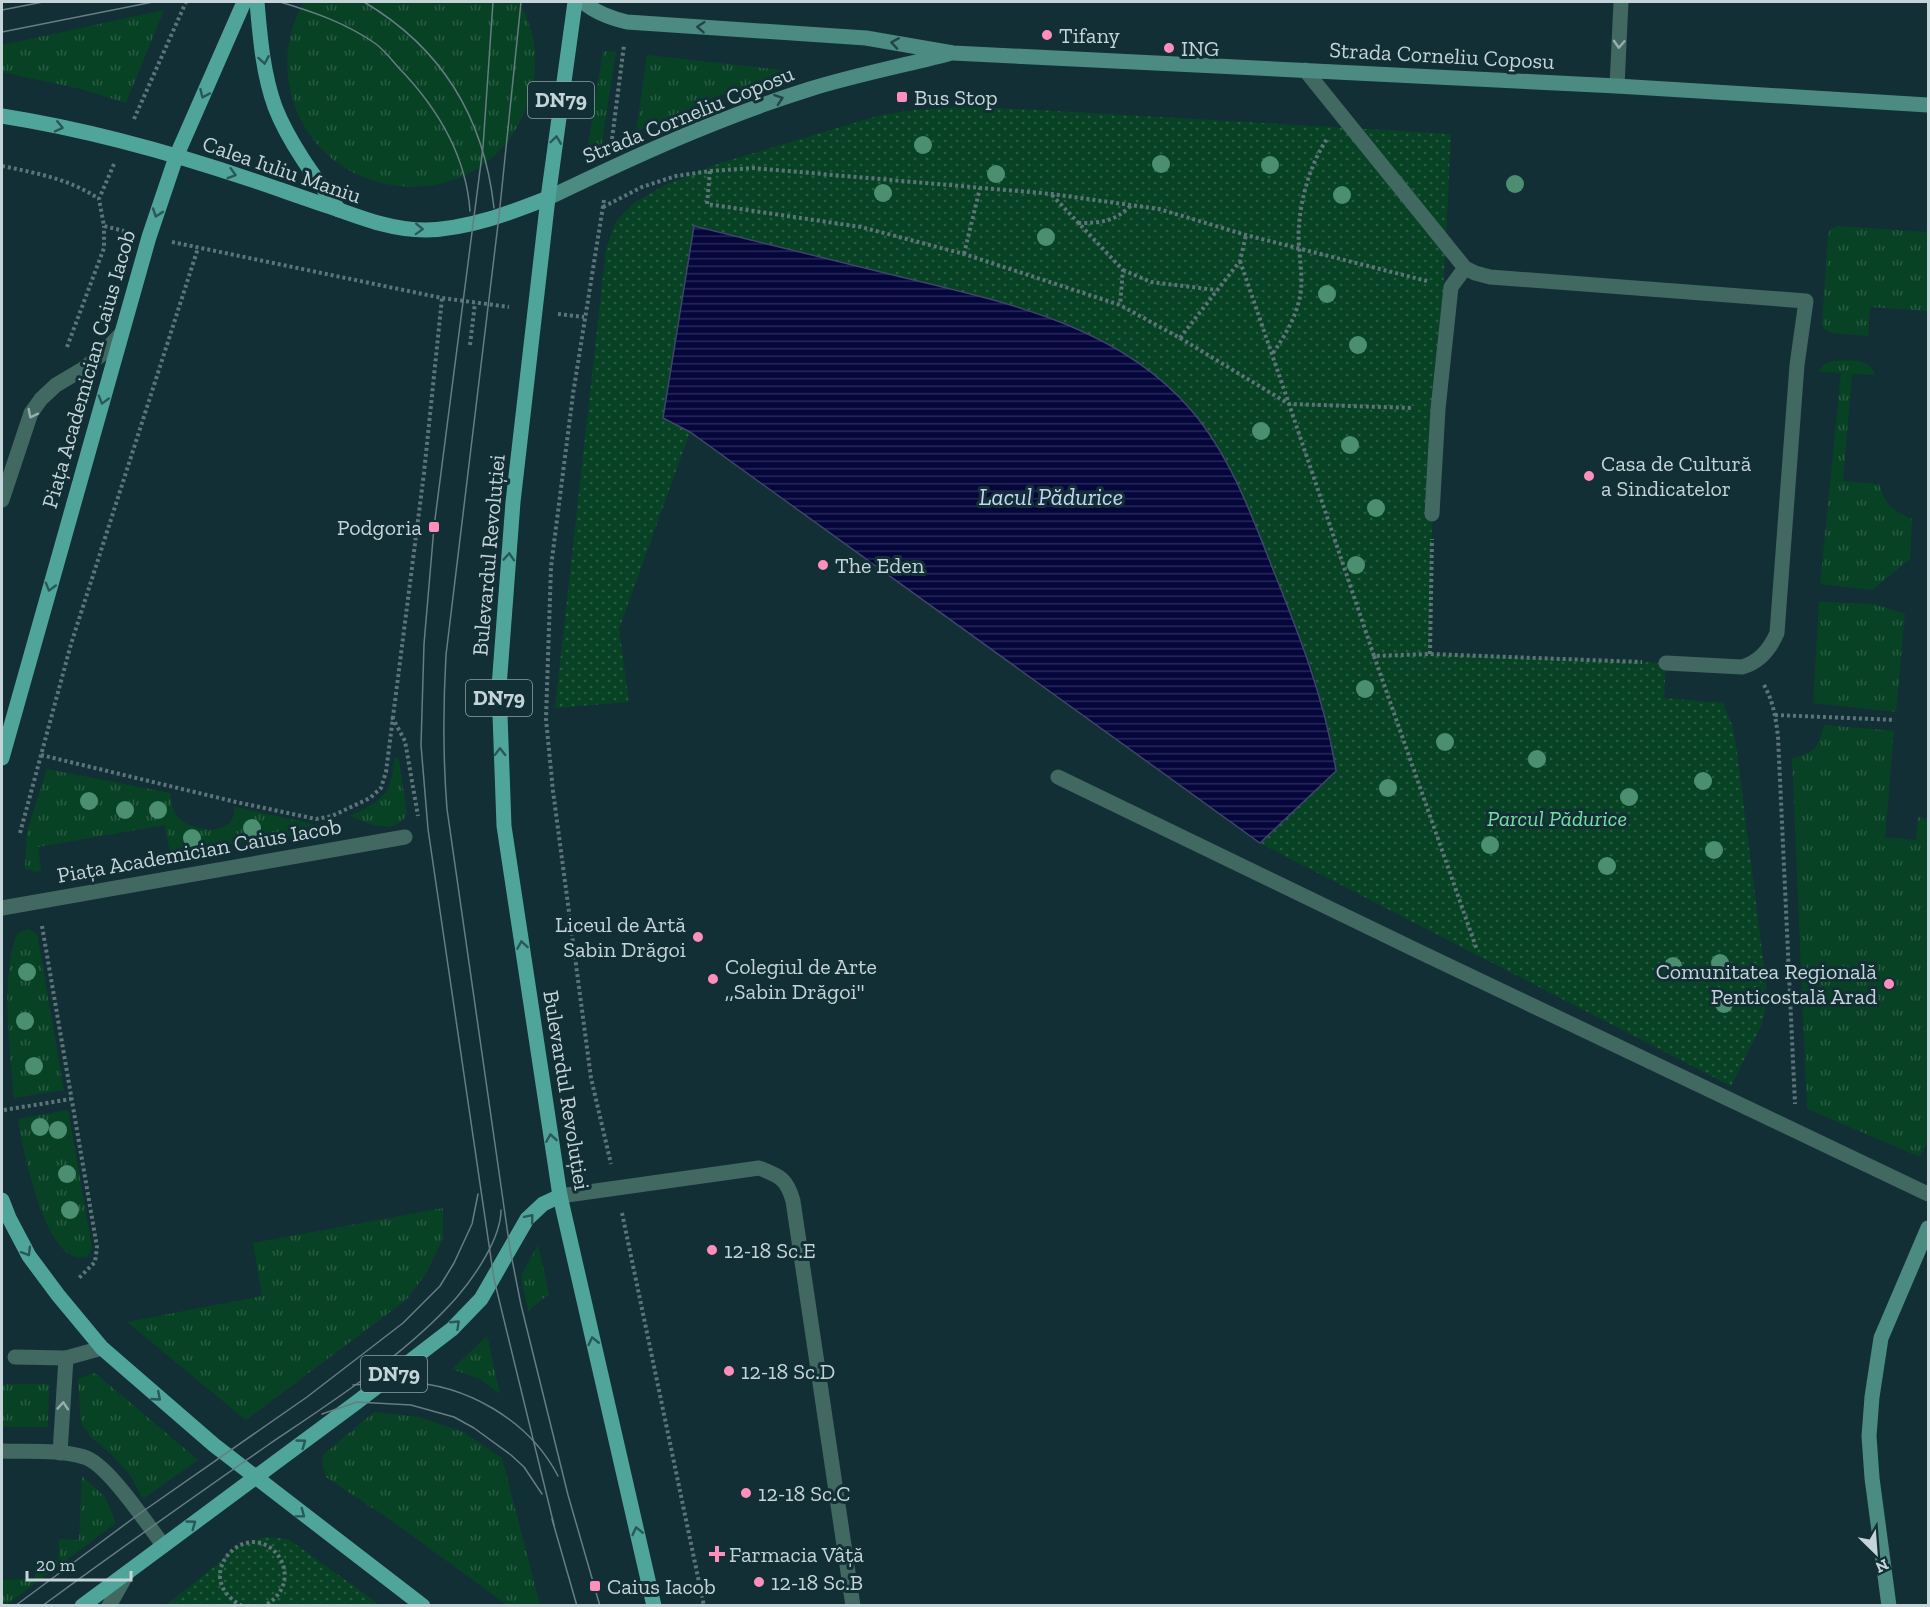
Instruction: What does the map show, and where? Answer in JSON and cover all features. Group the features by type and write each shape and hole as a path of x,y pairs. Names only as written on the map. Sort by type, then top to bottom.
{"main road":[{"name":"Piața Academician Caius Iacob","path":"2,758 149,237 176,157 244,2"},
{"path":"257,2 262,48 274,105 287,133 339,210"},
{"name":"Bulevardul Revoluției","path":"575,2 548,198 513,502 499,687 504,826 560,1196 654,1605"},
{"name":"Strada Corneliu Coposu","path":"583,2 593,10 612,19 627,22 866,38 953,53 1617,86 1929,105"},
{"name":"Strada Corneliu Coposu","path":"548,198 609,169 753,108 802,92 953,53"},
{"name":"Calea Iuliu Maniu","path":"2,116 36,121 124,142 249,179 369,222 402,228 426,230 448,228 495,217 548,198"},
{"name":"DN79","path":"82,1605 452,1329 481,1299 527,1219 543,1204 560,1196"},
{"path":"2,1200 29,1256 102,1348 214,1446 423,1605"},
{"path":"1889,1605 1872,1478 1869,1436 1872,1397 1881,1338 1929,1228"}],"street":[{"path":"1617,86 1621,2"},
{"path":"1305,70 1465,268 1475,273 1490,277 1806,301 1797,365 1777,633 1771,648 1752,665 1742,667 1666,663"},
{"path":"1432,514 1438,409 1450,287 1465,268"},
{"path":"2,500 31,413 56,385 83,369 102,354 121,334"},
{"path":"1058,777 1929,1194"},
{"name":"Piața Academician Caius Iacob","path":"2,908 405,837"},
{"path":"560,1196 759,1168 778,1175 789,1187 793,1201 853,1605"},
{"path":"15,1357 66,1358 102,1348"},
{"path":"60,1453 66,1358"},
{"path":"2,1451 60,1453 86,1457 103,1468 163,1545"},
{"path":"109,1605 128,1571"}],"path":[{"path":"61,352 69,346 104,248 104,226 99,199 186,2"},
{"path":"627,22 609,169 573,394 551,567 546,719 555,813 590,1066 704,1605"},
{"path":"1272,353 1295,315 1301,290 1299,225 1306,187 1317,155 1344,118"},
{"path":"2,166 82,187 99,199"},
{"path":"603,207 642,188 676,176 753,168 1052,194 1159,209 1246,235 1450,287"},
{"path":"710,171 707,204 861,227 964,254 1120,305 1180,338 1289,404 1438,409"},
{"path":"964,254 980,188"},
{"path":"1052,194 1123,270 1151,282 1216,290"},
{"path":"1077,223 1100,223 1113,219 1131,205"},
{"path":"104,226 198,248 476,303 470,345"},
{"path":"1180,338 1240,261 1246,235"},
{"path":"20,833 71,644 198,248"},
{"path":"1240,261 1489,985"},
{"path":"1120,305 1123,270"},
{"path":"41,755 316,819 332,816 370,798 381,788 386,772 424,473 442,298"},
{"path":"1430,654 1432,514"},
{"path":"1374,656 1430,654 1666,663"},
{"path":"1752,665 1770,696 1775,714 1796,1131"},
{"path":"1775,714 1895,720"},
{"path":"392,716 405,741 420,825 417,831 405,837"},
{"path":"33,922 42,926 48,951 97,1247 95,1262 79,1278"},
{"path":"4,1110 72,1099"},
{"path":"242,1605 232,1601 225,1592 220,1571 231,1551 251,1542 262,1544 279,1555 286,1575 280,1594 264,1605"}],"green space":[{"path":"304,2 519,2 533,38 534,77 528,102 507,142 475,170 438,184 398,186 360,175 326,153 301,120 288,76 287,57 290,38"},
{"path":"164,10 126,103 81,89 2,72 2,45"},
{"path":"603,51 616,52 601,148 587,151"},
{"path":"647,55 791,71 718,96 636,132"},
{"name":"Parcul Pădurice","path":"968,106 1451,134 1432,514 1430,654 1666,663 1664,698 1723,703 1732,725 1736,745 1766,982 1766,1006 1762,1024 1731,1086 1260,843 1336,771 1331,739 1313,671 1258,531 1190,408 1140,365 663,418 690,432 619,629 629,702 555,708 606,249 616,221 634,203 665,185 720,163 881,115"},
{"path":"1838,226 1928,232 1928,311 1870,307 1868,336 1831,333 1824,329 1822,322 1828,237 1830,229"},
{"path":"1833,361 1858,361 1868,365 1875,375 1852,374 1843,481 1879,484 1890,506 1912,519 1910,559 1872,590 1820,584 1841,373 1818,371 1825,364"},
{"path":"1819,602 1874,604 1905,614 1896,712 1813,703"},
{"path":"1824,725 1894,731 1885,837 1916,840 1918,817 1928,819 1928,1140 1920,1157 1807,1109 1792,758 1806,754 1815,748"},
{"path":"397,757 407,814 402,821 396,825 381,826 350,816 370,806 383,796 391,781 394,759"},
{"path":"47,769 170,793 173,809 178,817 189,825 204,829 226,826 232,819 235,807 336,829 170,853 165,825 38,847 41,870 37,872 25,869 27,831"},
{"path":"28,929 37,934 64,1090 14,1098 8,1015 9,972 17,934"},
{"path":"68,1110 92,1248 87,1257 75,1257 69,1254 59,1244 50,1229 35,1191 18,1119"},
{"path":"443,1208 443,1238 426,1274 406,1300 246,1420 127,1322 262,1296 253,1243"},
{"path":"538,1245 549,1294 528,1311 521,1276"},
{"path":"487,1336 500,1394 480,1379 452,1369"},
{"path":"95,1373 198,1460 143,1499 130,1475 91,1437 81,1423 78,1379"},
{"path":"2,1384 49,1384 48,1427 2,1427"},
{"path":"374,1412 419,1417 463,1432 502,1458 540,1605 507,1605 392,1521 326,1477 322,1464 323,1455"},
{"path":"82,1476 105,1497 116,1523 6,1605 2,1605 2,1580 35,1579 35,1560 59,1560 59,1539 79,1540"},
{"path":"265,1537 288,1539 380,1605 166,1605 231,1551 240,1545"}],"water":[{"name":"Lacul Pădurice","path":"694,226 1011,305 1090,335 1127,355 1161,380 1205,427 1228,465 1247,505 1310,668 1325,719 1336,771 1260,843 690,432 663,418"}],"tram line":[{"path":"2,10 43,2"},
{"path":"2,32 153,2"},
{"path":"280,2 317,14 365,37 376,44 412,82 447,133 462,170 470,211"},
{"path":"364,2 392,20 416,41 437,63 455,88 480,144 489,175 494,208"},
{"path":"493,2 483,147 434,527 424,644 421,745 428,829 494,1279 554,1525"},
{"path":"521,2 499,216 446,655 445,771 447,809 510,1249 521,1305 568,1495 600,1606"},
{"path":"15,1606 139,1514 307,1397 403,1323 440,1286 454,1263 472,1224 478,1194"},
{"path":"42,1606 392,1358 437,1318 457,1297 479,1268 497,1232 501,1210"},
{"path":"353,1385 404,1382 427,1384 472,1398 513,1422 546,1456 558,1476"},
{"path":"322,1414 357,1402 411,1405 454,1417 474,1428 511,1455 524,1467 542,1494"},
{"path":"552,1519 577,1606"}],"place":[{"name":"Tifany","path":"1047,35"},
{"name":"ING","path":"1169,48"},
{"name":"Bus Stop","path":"902,97"},
{"name":"Casa de Cultură a Sindicatelor","path":"1589,476"},
{"name":"Podgoria","path":"434,527"},
{"name":"The Eden","path":"823,565"},
{"name":"Liceul de Artă Sabin Drăgoi","path":"698,937"},
{"name":"Colegiul de Arte ,,Sabin Drăgoi\"","path":"713,979"},
{"name":"Comunitatea Regională Penticostală Arad","path":"1889,984"},
{"name":"12-18 Sc.E","path":"712,1250"},
{"name":"12-18 Sc.D","path":"729,1371"},
{"name":"12-18 Sc.C","path":"746,1493"},
{"name":"Farmacia Vâță","path":"717,1554"},
{"name":"12-18 Sc.B","path":"759,1582"},
{"name":"Caius Iacob","path":"595,1586"}]}
